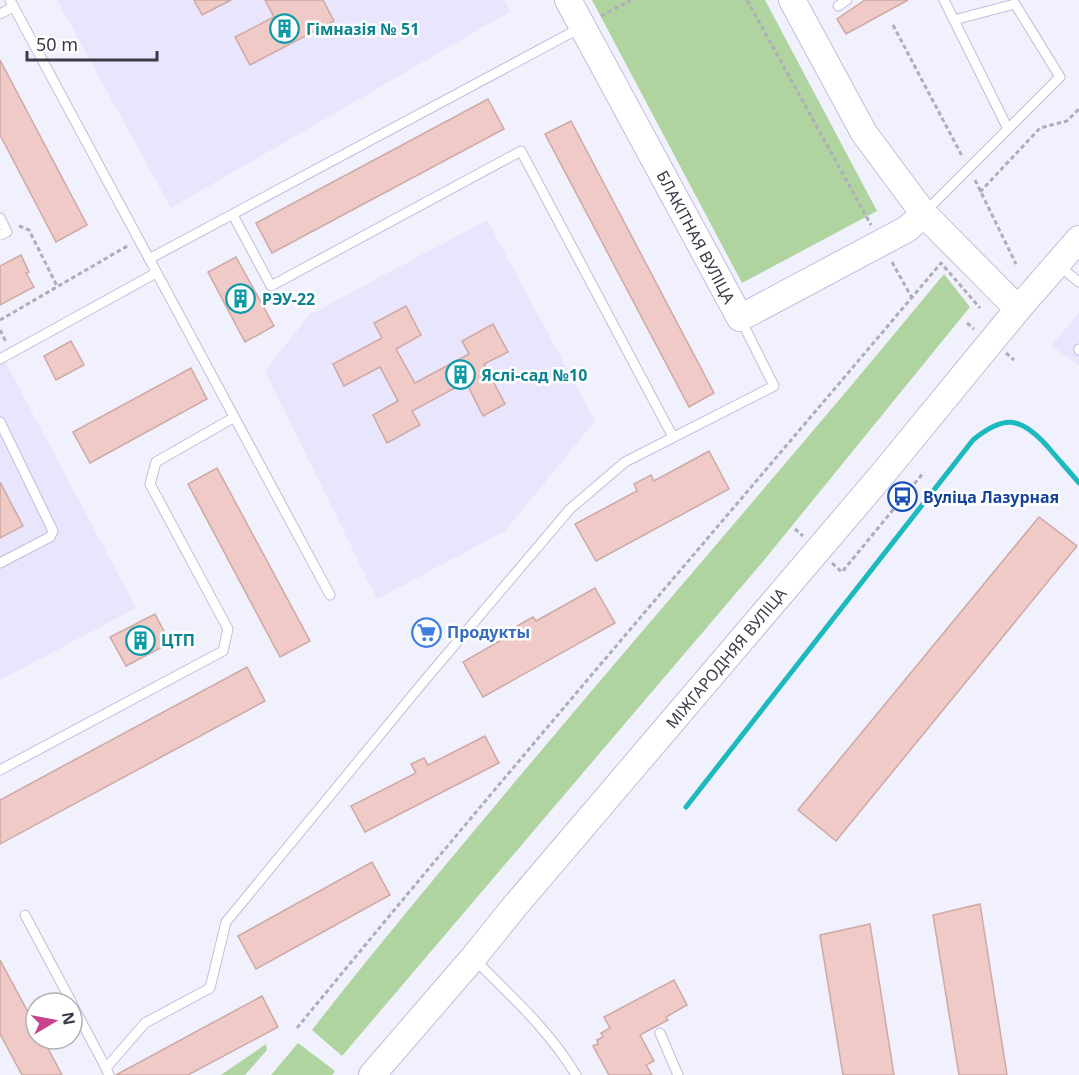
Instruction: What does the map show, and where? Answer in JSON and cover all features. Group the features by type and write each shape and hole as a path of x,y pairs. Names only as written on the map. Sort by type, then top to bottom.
{"main road":[{"name":"БЛАКІТНАЯ ВУЛІЦА","path":"568,0 740,318 907,229 924,214"},
{"path":"792,0 864,133 924,214 1018,309"},
{"name":"МІЖГАРОДНЯЯ ВУЛІЦА","path":"372,1075 1079,239"}],"lane":[{"path":"838,6 848,0"},
{"path":"944,0 1008,129"},
{"path":"0,14 11,3 330,595"},
{"path":"924,214 1060,77 1015,4 954,20"},
{"path":"148,259 582,26"},
{"path":"232,215 271,286 521,151 673,437"},
{"path":"0,218 4,233"},
{"path":"1058,265 1079,282"},
{"path":"0,359 156,273"},
{"path":"84,1026 108,1072 145,1023 210,987 226,922 425,680 570,509 625,462 774,386 740,318"},
{"path":"0,770 222,651 228,629 150,484 156,462 233,417"},
{"path":"0,422 53,531 50,537 0,563"},
{"path":"26,915 66,991"},
{"path":"473,958 535,1020 562,1051 576,1075"},
{"path":"660,1033 678,1075"}],"path":[{"path":"582,26 631,0"},
{"path":"747,0 912,298"},
{"path":"893,25 981,192 1016,264"},
{"path":"981,192 1040,128 1067,121 1079,109"},
{"path":"4,233 19,226 29,230 57,286"},
{"path":"0,320 138,240"},
{"path":"297,1028 430,865 941,263 980,308"},
{"path":"967,323 975,330"},
{"path":"1005,352 1014,360"},
{"path":"830,561 842,572 924,472"},
{"path":"795,529 804,537"}],"shaded area":[{"path":"57,0 504,0 511,11 171,208"},
{"path":"487,220 595,421 505,531 377,599 265,371 309,315"},
{"path":"1079,313 1079,365 1051,346"},
{"path":"0,352 136,608 0,680"}],"green space":[{"path":"592,0 765,0 877,211 742,283"},
{"path":"944,274 970,307 765,559 342,1056 312,1030 388,934 519,777"},
{"path":"298,1043 335,1071 332,1075 271,1075"},
{"path":"266,1044 267,1050 245,1075 221,1075"}],"building":[{"path":"194,0 231,0 202,15"},
{"name":"Гімназія № 51","path":"265,0 323,0 334,21 250,65 235,37 274,17"},
{"path":"865,0 908,0 846,34 837,19"},
{"path":"0,60 87,225 56,242 0,135"},
{"path":"488,99 504,129 272,253 256,223"},
{"path":"571,121 714,393 689,407 545,134"},
{"path":"21,255 29,272 26,273 34,287 0,305 0,266"},
{"name":"РЭУ-22","path":"236,257 274,326 245,342 208,272"},
{"name":"Яслі-сад №10","path":"406,306 421,335 396,349 415,383 469,354 462,341 493,324 508,352 484,364 505,404 483,416 466,382 412,411 420,425 387,443 373,415 398,401 380,367 344,386 333,364 382,338 374,323"},
{"path":"71,341 84,365 56,380 44,356"},
{"path":"191,368 207,399 90,463 73,432"},
{"path":"709,451 729,489 596,561 575,524 637,491 634,484 651,475 654,481"},
{"path":"217,468 310,641 280,657 188,484"},
{"path":"0,482 23,526 0,538"},
{"path":"1039,517 1077,546 836,841 798,810"},
{"path":"595,588 615,623 483,697 463,662 519,630 517,626 533,617 536,621"},
{"name":"ЦТП","path":"155,614 170,643 126,666 110,637"},
{"path":"247,667 265,701 0,844 0,800"},
{"path":"485,736 499,763 365,832 351,806 416,773 411,764 424,758 428,765"},
{"path":"372,862 390,895 256,969 238,936"},
{"path":"980,904 1007,1075 959,1075 933,915"},
{"path":"870,924 894,1075 843,1075 820,935"},
{"path":"0,960 24,1005 24,1051 49,1051 62,1075 22,1075 0,1034"},
{"path":"674,980 687,1005 666,1017 668,1020 640,1035 654,1061 646,1065 652,1075 609,1075 593,1046 598,1044 597,1040 603,1037 601,1033 610,1028 604,1017"},
{"path":"262,996 278,1027 188,1075 116,1075"}],"waterway":[{"path":"686,807 973,440 994,426 1012,422 1021,425 1038,437 1079,483"}],"place":[{"name":"Гімназія № 51","path":"285,29"},
{"name":"РЭУ-22","path":"241,299"},
{"name":"Яслі-сад №10","path":"460,375"},
{"name":"Вуліца Лазурная","path":"902,497"},
{"name":"Продукты","path":"426,632"},
{"name":"ЦТП","path":"140,640"}]}
